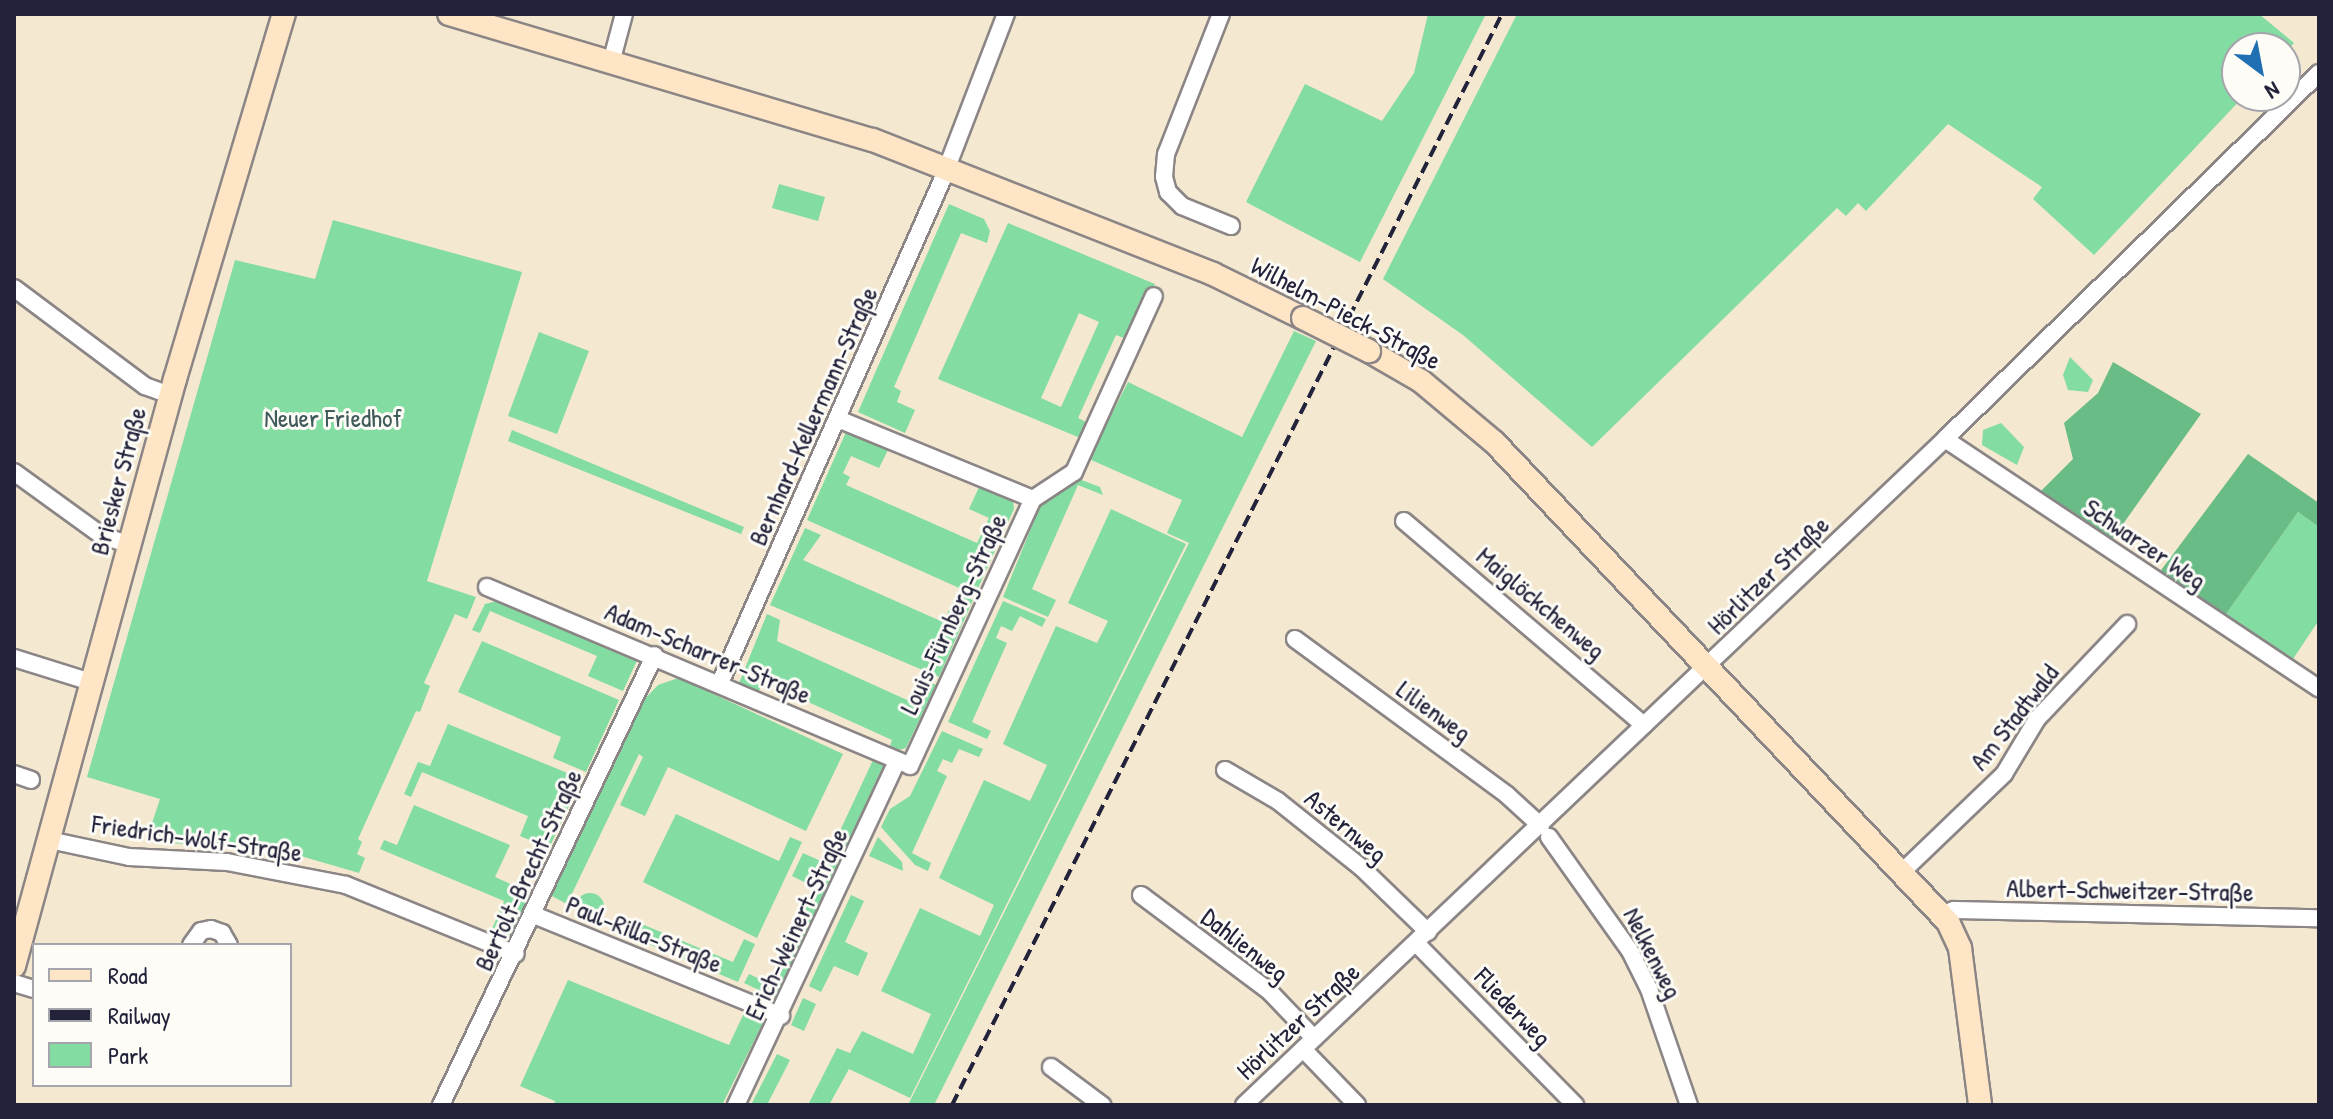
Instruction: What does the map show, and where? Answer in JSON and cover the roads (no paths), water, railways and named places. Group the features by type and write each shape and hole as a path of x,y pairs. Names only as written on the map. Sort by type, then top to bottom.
{"main road":[{"name":"Briesker Straße","path":"14,966 170,395 284,14"},
{"path":"291,14 299,14"},
{"name":"Wilhelm-Pieck-Straße","path":"449,14 728,93 742,102 873,140 948,167 1213,274 1369,351 1421,381 1494,442 1942,914 1960,948 1980,1105"}],"street":[{"path":"612,59 624,14"},
{"name":"Bernhard-Kellermann-Straße","path":"720,683 948,167 1006,14"},
{"path":"1221,14 1166,154 1164,177 1168,192 1182,206 1231,226"},
{"name":"Hörlitzer Straße","path":"1244,1105 1422,937 1545,832 1644,725 1945,439 2319,73"},
{"path":"14,288 145,386 170,395"},
{"path":"1033,499 1074,472 1154,296"},
{"name":"Louis-Fürnberg-Straße","path":"838,419 1033,499 904,764"},
{"name":"Schwarzer Weg","path":"1945,439 2319,688"},
{"path":"14,472 101,535 130,545"},
{"name":"Maiglöckchenweg","path":"1404,521 1644,725"},
{"name":"Adam-Scharrer-Straße","path":"487,587 655,655 904,764"},
{"name":"Am Stadtwald","path":"1903,871 2004,774 2037,719 2127,624"},
{"name":"Lilienweg","path":"1295,639 1507,795 1545,832"},
{"name":"Bertolt-Brecht-Straße","path":"441,1105 516,954 655,655"},
{"path":"14,658 91,682"},
{"name":"Erich-Weinert-Straße","path":"736,1105 904,764"},
{"name":"Asternweg","path":"1225,770 1278,801 1362,868 1422,937"},
{"path":"14,774 31,780"},
{"name":"Nelkenweg","path":"1545,832 1592,892 1636,963 1689,1105"},
{"name":"Friedrich-Wolf-Straße","path":"49,840 129,857 227,862 346,885 516,954"},
{"name":"Dahlienweg","path":"1141,895 1270,992 1357,1105"},
{"name":"Albert-Schweitzer-Straße","path":"1942,914 1954,910 2319,918"},
{"name":"Paul-Rilla-Straße","path":"534,915 781,1016"},
{"path":"192,943 201,931 211,929 222,933 228,943"},
{"name":"Fliederweg","path":"1422,937 1575,1105"},
{"path":"1051,1067 1102,1105"}],"railway":[{"path":"952,1105 1502,14"}],"park label":[{"name":"Neuer Friedhof","path":"333,418"}]}
